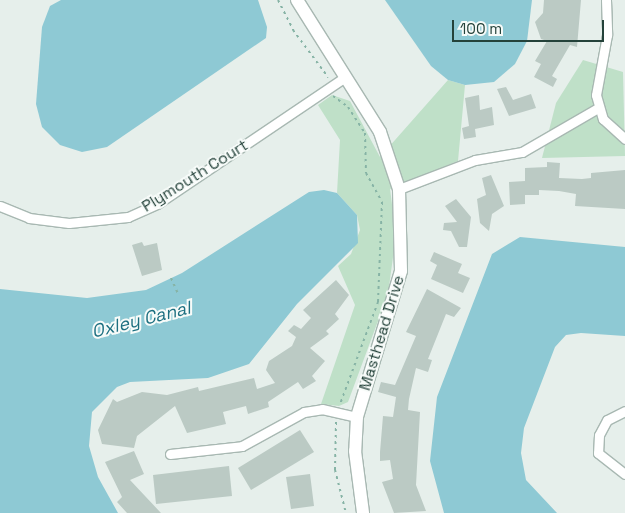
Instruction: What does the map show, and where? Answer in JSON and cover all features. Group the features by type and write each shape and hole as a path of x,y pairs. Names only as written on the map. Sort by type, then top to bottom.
{"street":[{"name":"Masthead Drive","path":"297,0 380,132 399,189 401,271 357,417 355,450 364,513"},
{"path":"606,0 607,35 597,79 598,108 603,119 625,139"},
{"name":"Plymouth Court","path":"0,206 29,218 69,223 128,217 157,204 345,77"},
{"path":"399,189 475,160 522,152 598,108"},
{"path":"625,411 607,420 599,435 598,453 625,474"},
{"path":"170,454 242,446 304,412 335,412 357,417"}],"path":[{"path":"278,0 293,30 327,75 328,88 365,133 366,173 382,202 378,302 357,352 351,382 335,412 335,470 346,513"},
{"path":"171,278 178,294"}],"green space":[{"path":"583,60 623,72 625,156 542,158 556,103"},
{"path":"448,80 465,85 458,161 390,189 396,235 388,294 348,402 339,406 321,404 355,305 338,266 351,254 360,230 357,215 337,193 340,140 318,105 332,95 350,101 380,157"}],"water":[{"path":"61,0 258,0 267,27 266,38 107,147 82,152 60,145 42,127 36,104 42,27 50,6"},
{"path":"385,0 532,0 527,41 515,64 494,82 465,85 448,80 431,66"},
{"name":"Oxley Canal","path":"324,190 337,193 357,215 358,243 297,304 249,364 208,378 130,382 117,387 92,412 89,446 98,477 118,513 0,513 0,289 87,298 146,290 182,273 309,192"},
{"path":"520,237 625,247 625,336 581,333 566,335 555,347 524,428 521,453 526,480 557,513 444,513 430,461 437,397 492,254"}],"building":[{"path":"544,0 581,0 577,47 570,45 552,76 557,79 553,87 534,77 541,64 535,61 547,41 541,39 535,22 543,13"},
{"path":"506,87 513,100 531,94 536,108 509,116 497,89"},
{"path":"479,95 480,110 492,107 494,125 475,129 476,137 464,139 462,128 469,126 465,98"},
{"path":"547,162 560,163 559,178 591,178 591,173 625,170 625,209 575,206 576,194 539,190 539,195 525,195 525,204 510,205 509,182 525,181 525,168 547,167"},
{"path":"491,175 504,206 492,214 489,231 480,223 477,199 486,195 482,178"},
{"path":"456,199 471,217 467,247 459,247 451,231 443,230 444,223 457,222 445,206"},
{"path":"142,242 144,246 157,243 162,270 142,276 132,245"},
{"path":"434,252 462,264 458,273 470,278 463,293 431,279 437,265 430,261"},
{"path":"336,280 349,295 335,314 339,319 326,331 329,334 310,348 325,361 312,376 316,381 303,389 298,382 268,402 269,407 248,414 246,406 223,412 226,424 187,433 175,406 137,436 134,448 102,444 98,430 113,399 117,402 142,392 167,395 198,387 199,391 254,378 257,389 275,383 266,370 269,361 292,346 296,337 288,331 294,325 301,329 311,318 303,310"},
{"path":"427,289 461,308 454,317 446,314 428,359 432,360 428,372 416,368 409,399 408,410 420,412 416,485 426,511 394,513 382,482 393,479 390,460 380,461 380,452 383,416 393,417 396,397 378,392 381,382 395,385 416,336 406,332"},
{"path":"300,430 314,452 251,490 238,468"},
{"path":"134,451 144,474 130,480 161,513 127,513 117,502 122,497 105,462"},
{"path":"229,466 232,496 156,504 153,475"},
{"path":"310,474 314,506 291,509 286,477"}]}
